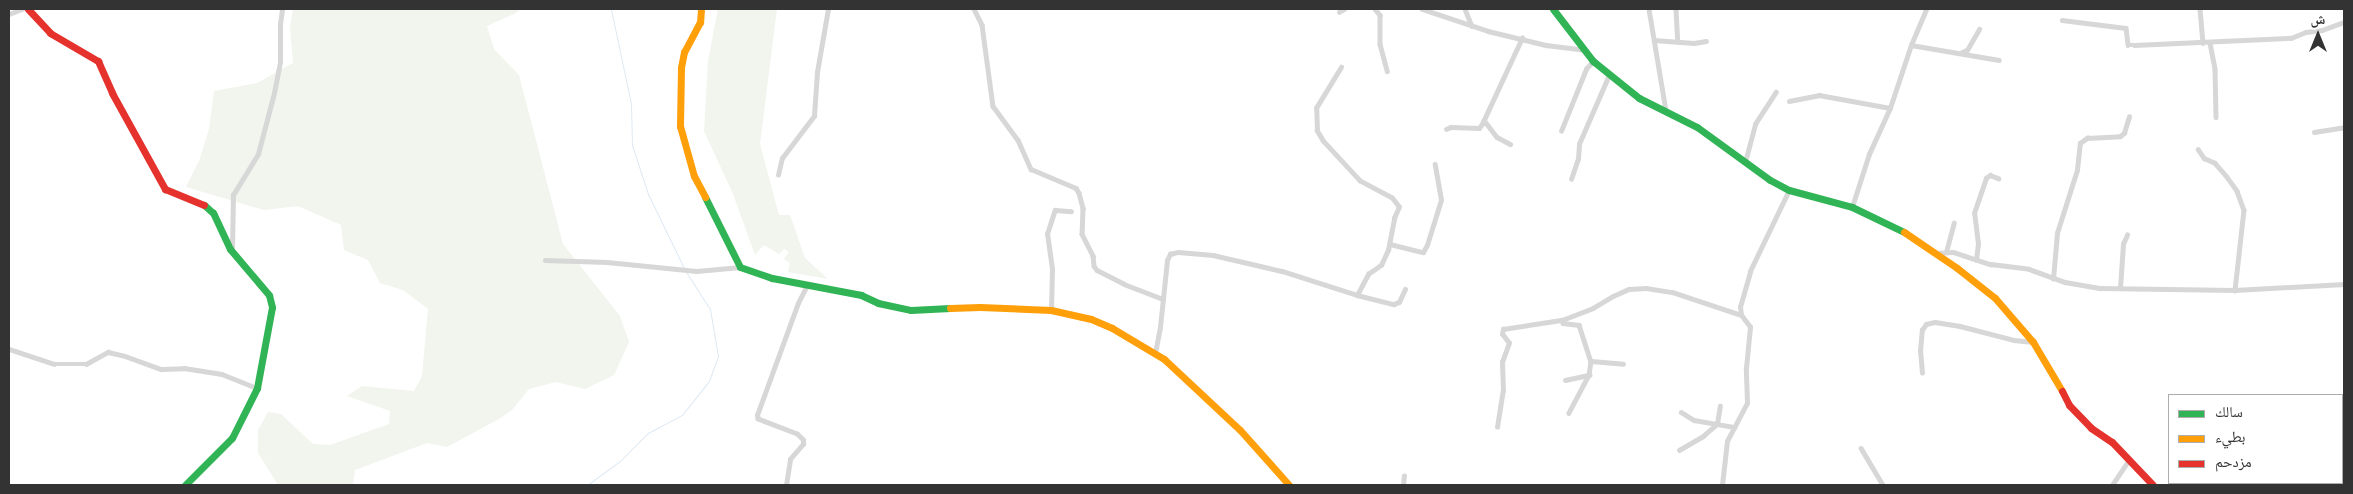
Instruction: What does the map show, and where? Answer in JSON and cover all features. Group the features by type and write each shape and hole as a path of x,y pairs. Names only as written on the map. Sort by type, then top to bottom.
{"street":[{"path":"9,14 22,9"},
{"path":"28,9 50,33 98,61 112,92 165,189 201,203 213,213 232,252 269,295 272,307 257,388 232,438 185,485"},
{"path":"232,252 233,195 258,154 280,62 282,9"},
{"path":"701,9 700,22 684,52 681,68 680,126 694,176 740,267"},
{"path":"778,175 782,158 814,116 818,72 828,9"},
{"path":"974,9 982,25 992,106 1018,140 1032,169 1076,188 1083,208 1082,234 1093,256 1094,266 1097,270 1124,284 1163,298"},
{"path":"1338,12 1344,9"},
{"path":"1375,9 1380,15 1380,44 1387,71"},
{"path":"1422,9 1472,26 1584,50"},
{"path":"1465,9 1472,26"},
{"path":"1649,9 1666,110"},
{"path":"1676,9 1678,42"},
{"path":"1852,207 1869,154 1890,108 1911,45 1926,9"},
{"path":"2200,9 2203,44"},
{"path":"1556,10 1593,61 1639,98 1697,127 1770,180 1790,190 1852,207 1896,227 1936,253 1995,298 2033,342 2055,376 2070,405 2091,428 2112,442 2153,485"},
{"path":"2062,20 2126,28 2128,45 2203,44 2291,38 2344,22"},
{"path":"1960,53 1967,50 1980,29"},
{"path":"1446,129 1479,128 1522,38"},
{"path":"1654,40 1701,43 1706,41"},
{"path":"2210,43 2215,69 2216,117"},
{"path":"1911,45 1999,60"},
{"path":"1561,131 1586,69 1593,61"},
{"path":"1341,67 1316,108 1317,131 1322,141 1360,181 1392,198 1399,207 1394,218 1390,244 1381,265 1368,274 1357,295"},
{"path":"1571,179 1578,159 1579,144 1609,75"},
{"path":"1745,162 1761,111 1776,92"},
{"path":"1789,101 1819,95 1890,108"},
{"path":"2053,278 2057,233 2077,170 2080,143 2087,138 2120,136 2124,133 2129,117"},
{"path":"1484,120 1497,137 1510,144"},
{"path":"2314,132 2344,127"},
{"path":"2198,149 2204,158 2215,163 2227,177 2237,191 2244,210 2235,290"},
{"path":"1390,244 1423,252 1427,245 1441,200 1435,165"},
{"path":"1976,260 1978,244 1974,213 1986,178 1990,175 1998,178"},
{"path":"1722,485 1724,450 1747,403 1746,368 1750,327 1741,315 1740,307 1750,271 1790,190"},
{"path":"1051,310 1052,269 1047,234 1055,210 1071,211"},
{"path":"1946,252 1954,223"},
{"path":"2120,288 2123,244 2127,236"},
{"path":"1155,353 1167,260 1170,254 1178,252 1213,256 1282,271 1357,295 1394,304 1399,302 1405,289"},
{"path":"1936,253 1946,252 1991,264 2029,269 2053,278 2100,288 2235,290 2344,284"},
{"path":"545,260 607,262 697,271 740,267 772,278 861,295 878,303 911,310 980,307 1051,310 1091,319 1155,353 1240,430 1289,485"},
{"path":"786,485 790,459 803,444 803,440 797,434 758,419 757,415 798,303 807,285"},
{"path":"1497,428 1503,391 1502,362 1509,343 1502,332 1508,328 1541,325 1562,320 1593,308 1612,296 1629,290 1646,288 1672,292 1741,315"},
{"path":"1562,320 1564,323 1579,325 1591,361 1589,375 1569,413"},
{"path":"1922,373 1920,351 1922,330 1926,324 1935,322 1960,326 2014,340 2033,342"},
{"path":"9,349 54,364 86,364 108,352 161,368 184,368 222,374 257,388"},
{"path":"1591,361 1623,364"},
{"path":"1565,380 1589,375"},
{"path":"1679,450 1703,436 1717,424 1720,406"},
{"path":"1681,412 1694,420 1734,428"},
{"path":"1861,448 1883,485"},
{"path":"2112,485 2130,460"},
{"path":"1403,485 1404,476"}],"shaded area":[{"path":"293,9 521,9 487,26 494,49 519,75 563,244 620,316 629,342 614,375 585,389 556,382 529,389 512,410 447,447 427,443 355,470 353,485 278,485 258,453 258,430 268,412 281,414 313,444 330,445 389,424 390,411 347,396 362,386 414,391 422,376 428,309 403,290 380,283 368,260 344,250 341,225 298,206 264,210 186,187 199,161 209,129 214,91 257,83 293,63 290,26"},
{"path":"718,9 777,9 760,144 779,215 790,215 805,258 828,279 788,272 790,263 784,259 789,252 784,249 779,254 764,245 755,255 733,194 704,131 708,61"}],"waterway":[{"path":"611,9 631,104 632,145 648,194 684,268"},
{"path":"587,485 620,461 648,433 682,415 709,381 718,356 710,309 686,272"}],"traffic: fast":[{"path":"1553,9 1593,61 1639,98 1697,127 1770,180 1789,190 1852,207 1904,232"},
{"path":"705,197 740,267 772,278 861,295 878,303 911,310 950,308"},
{"path":"185,485 232,438 257,388 272,307 269,295 230,249 213,213 204,205"}],"traffic: slow":[{"path":"701,9 700,22 684,52 681,68 680,126 694,176 705,197"},
{"path":"1904,232 1957,268 1995,298 2033,342 2062,391"},
{"path":"950,308 980,307 1051,310 1091,319 1112,328 1164,359 1240,430 1289,485"}],"traffic: jam":[{"path":"28,9 50,33 98,61 112,93 165,189 204,205"},
{"path":"2062,391 2069,405 2091,428 2112,442 2153,485"}]}
